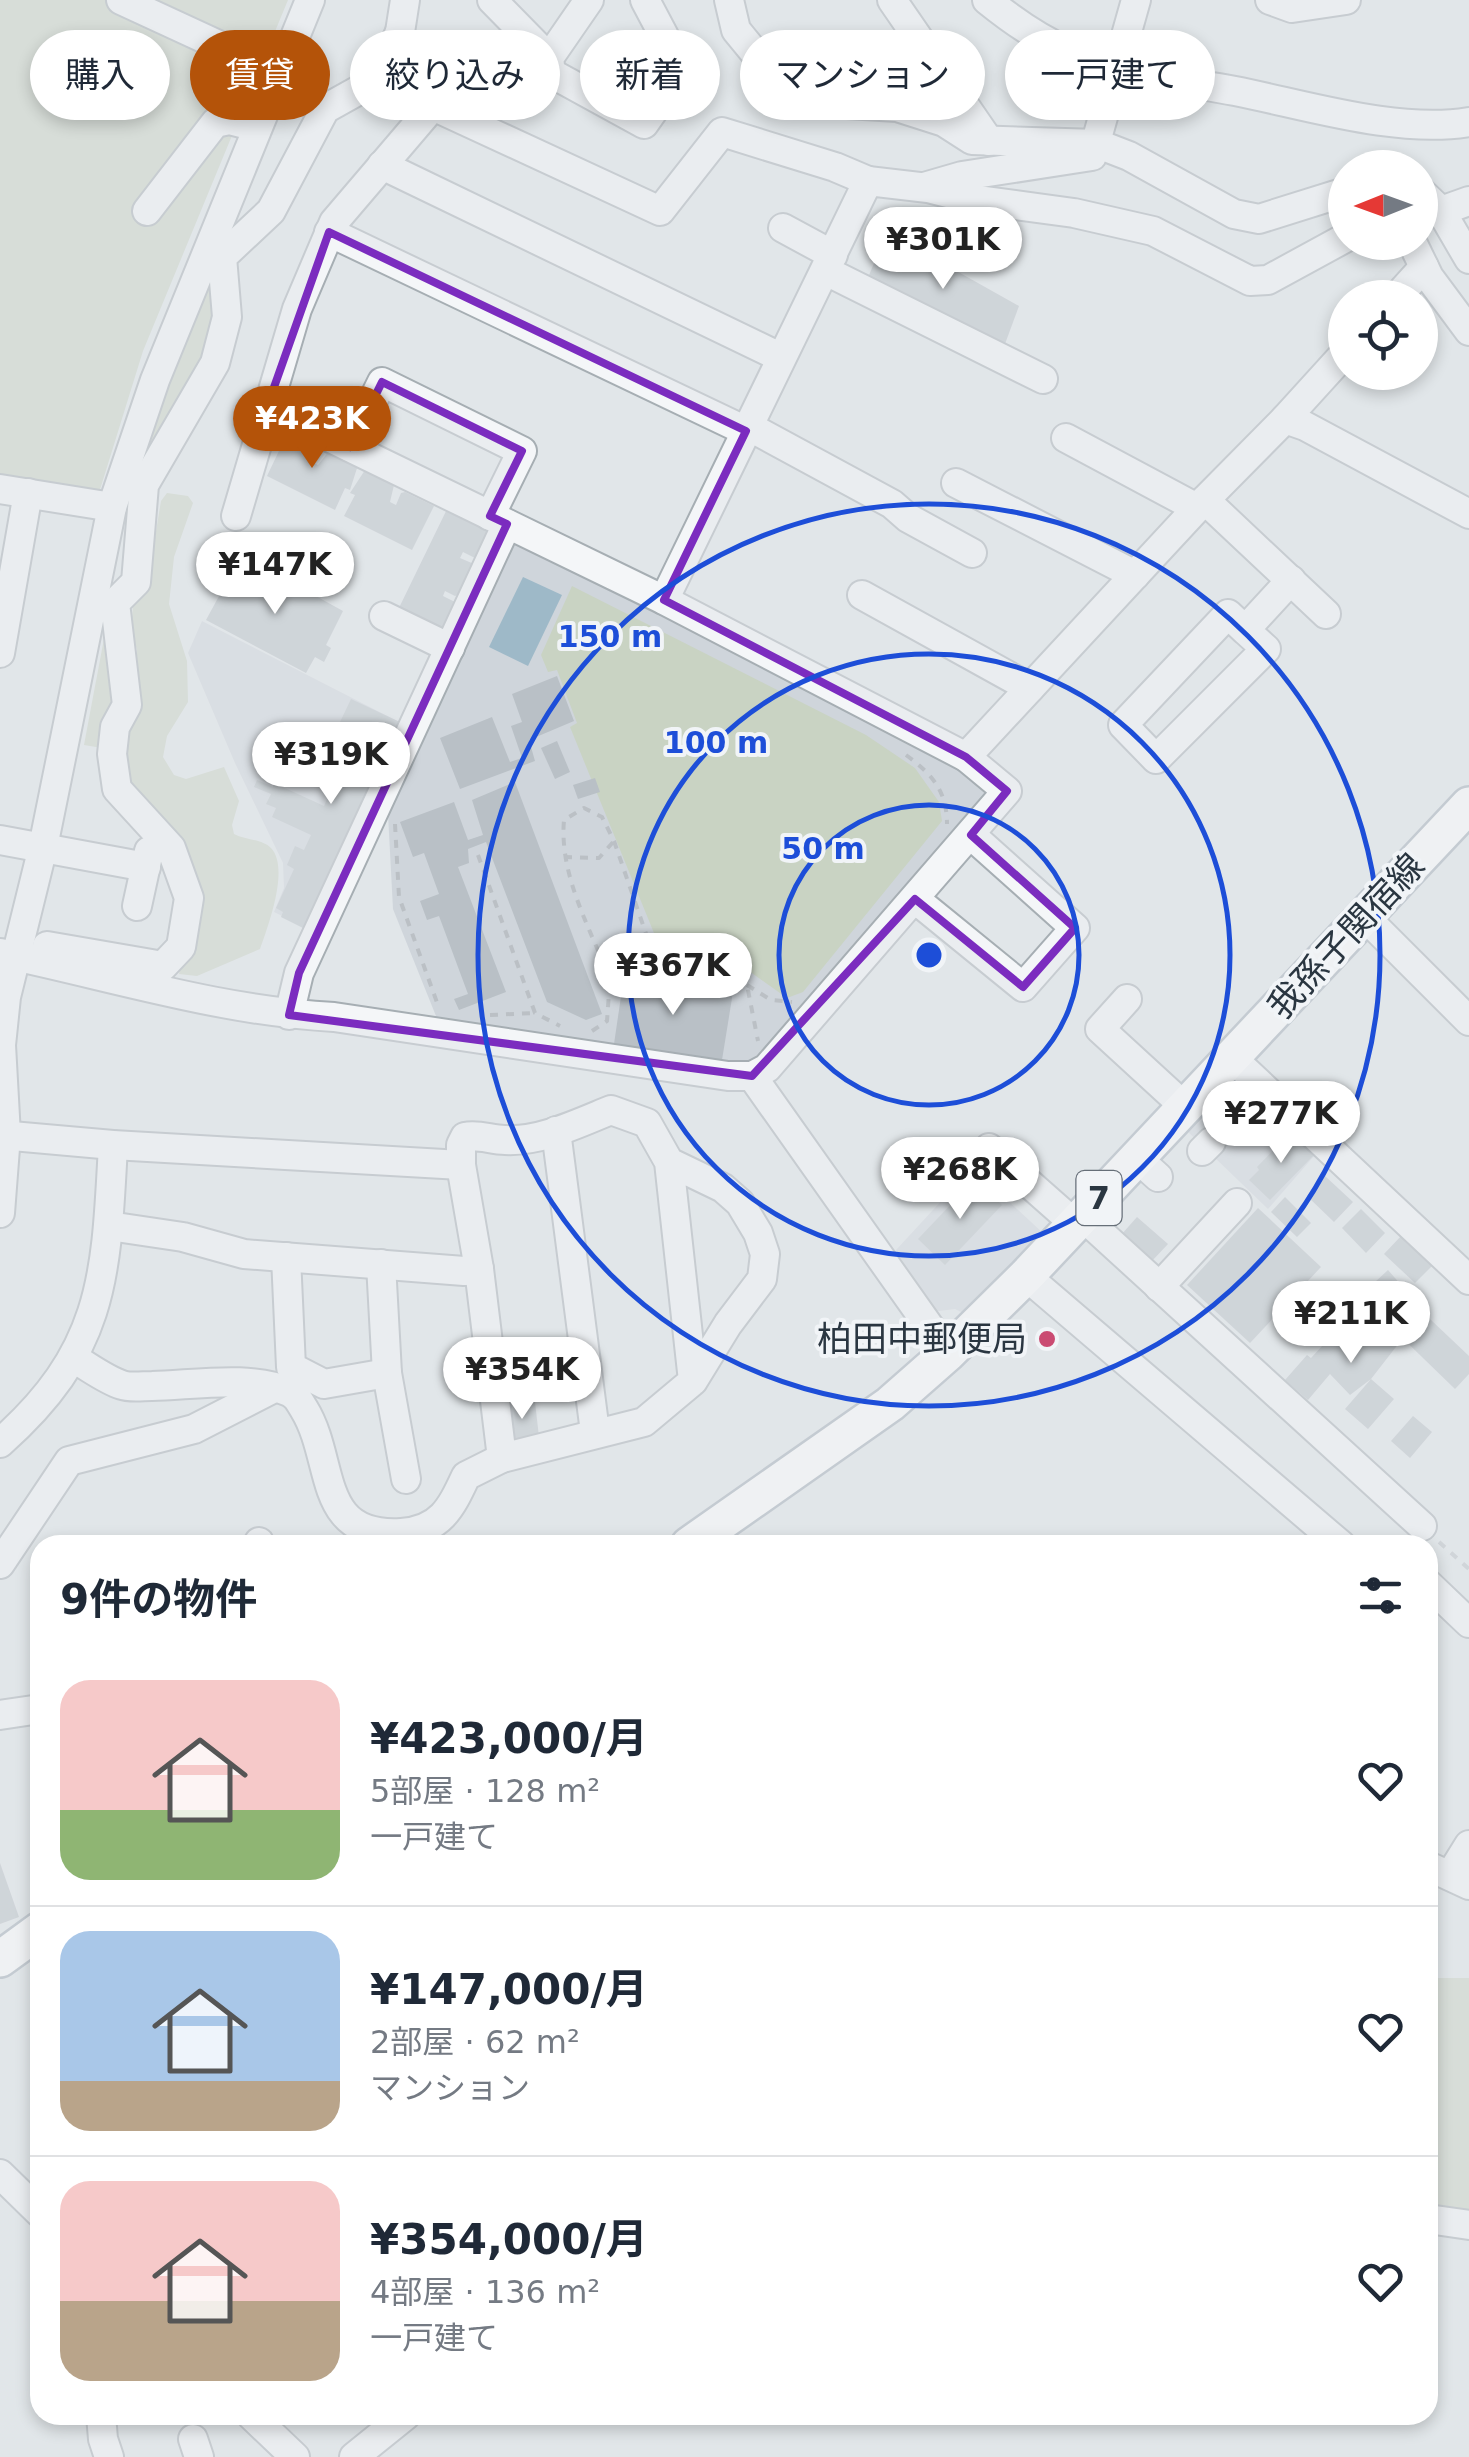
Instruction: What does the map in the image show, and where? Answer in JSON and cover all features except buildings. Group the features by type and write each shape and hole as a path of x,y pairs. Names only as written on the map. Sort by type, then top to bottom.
{"main road":[{"name":"我孫子関宿線","path":"703,1535 890,1404 948,1353 1078,1220 1147,1168 1232,1058 1469,804"},
{"path":"0,1959 30,1937"}],"street":[{"path":"122,0 190,32"},
{"path":"297,30 310,0"},
{"path":"400,30 406,0"},
{"path":"492,0 521,30"},
{"path":"560,42 589,0"},
{"path":"560,78 644,124 682,70 645,0"},
{"path":"729,0 736,30 759,58 803,94 830,103 896,107 944,122 972,140 1098,144 1129,156 1234,214 1258,219 1328,197"},
{"path":"892,0 989,141"},
{"path":"987,0 1028,30"},
{"path":"1128,30 1136,0"},
{"path":"1270,0 1292,8 1346,0"},
{"path":"1215,87 1367,117 1422,124 1469,122"},
{"path":"214,254 271,212 325,109 350,95"},
{"path":"147,211 216,123 229,120 256,127"},
{"path":"104,601 136,582 132,482 154,380 214,254 259,120"},
{"path":"244,511 267,407 297,309 329,232 422,120"},
{"path":"464,120 660,211 722,132 868,181 923,187 970,199 1074,213 1153,230 1250,281 1268,280 1328,247"},
{"path":"923,187 962,176 1092,156 1104,120"},
{"path":"382,165 780,357"},
{"path":"664,600 868,181"},
{"path":"1441,211 1469,201"},
{"path":"1438,208 1469,259"},
{"path":"782,228 830,263 1043,379"},
{"path":"329,232 747,429 892,504 908,518 972,553"},
{"path":"0,1213 2,1026 12,950 43,847 104,601 112,507 215,362 227,317 214,254"},
{"path":"1421,260 1469,331"},
{"path":"966,757 1328,371"},
{"path":"289,1014 300,973 416,701 430,673 450,648 522,451 382,382 350,448"},
{"path":"12,950 168,992 289,1014 334,1017 684,1070 759,1072 916,899 959,831 1006,791 966,757 664,600 267,407"},
{"path":"1285,418 1469,514"},
{"path":"1066,438 1201,504 1326,614"},
{"path":"956,483 1135,574"},
{"path":"0,653 14,491 112,507"},
{"path":"1246,630 1291,580"},
{"path":"862,595 1030,688"},
{"path":"12,950 164,966 182,946 189,898 171,848 117,790 112,754 115,727 127,706 104,601"},
{"path":"1228,614 1246,630 1266,648 1156,759 1123,725 1228,614"},
{"path":"384,616 450,648"},
{"path":"137,906 154,830"},
{"path":"916,899 1023,987 1076,928 959,831"},
{"path":"0,840 146,867"},
{"path":"1364,916 1469,1020"},
{"path":"1127,998 1100,1030 1198,1102"},
{"path":"1232,1058 1469,1280"},
{"path":"759,1072 948,1353"},
{"path":"502,1458 479,1269 461,1166 461,1145 466,1136 506,1141 556,1132 612,1110 647,1123 669,1162 693,1381"},
{"path":"556,1132 595,1432"},
{"path":"3,1135 461,1166"},
{"path":"0,1443 29,1417 74,1359 99,1290 109,1226 113,1145"},
{"path":"989,1148 1159,1286 1422,1526"},
{"path":"74,1359 124,1386 246,1381 284,1389 296,1396 310,1419 334,1498 356,1526 364,1530 416,1532 434,1523 456,1502 466,1476 502,1458 644,1422 693,1381 762,1279 766,1254 740,1203 722,1188 669,1162"},
{"path":"1159,1286 1238,1203"},
{"path":"109,1226 183,1237 244,1254 479,1269"},
{"path":"286,1257 291,1367 324,1384 388,1373"},
{"path":"381,1264 388,1373 406,1480"},
{"path":"1026,1276 1329,1535"},
{"path":"0,1564 69,1461 194,1429 272,1389"},
{"path":"1438,1593 1469,1622"},
{"path":"0,1715 30,1710"},
{"path":"1449,1875 1469,1845"},
{"path":"0,2174 30,2203"},
{"path":"1438,2220 1469,2225"},
{"path":"102,2425 109,2457"},
{"path":"261,2425 295,2457"},
{"path":"354,2457 389,2425"}],"path":[{"path":"905,754 920,765 947,801 959,831"},
{"path":"592,1032 607,1022 610,979 564,856 564,820 584,808 602,817 614,841 652,952 675,964 734,975 771,1000 796,1001"},
{"path":"394,811 399,898 440,1010"},
{"path":"564,856 599,858 614,841"},
{"path":"478,855 535,1013"},
{"path":"610,979 652,952"},
{"path":"748,985 763,1064 759,1072"},
{"path":"479,1016 535,1013 573,1033"},
{"path":"1422,1526 1432,1535"},
{"path":"1438,1541 1469,1569"}],"highlighted area":[{"path":"329,232 746,431 664,600 966,757 1007,791 971,835 1075,928 1023,987 915,899 752,1076 289,1015 299,973 507,524 490,516 522,451 382,382 350,447 267,407"}],"shaded area":[{"path":"523,539 957,762 989,788 989,801 750,1068 440,1026 393,909 388,814 507,540"},
{"path":"202,621 403,724 309,929 274,912 284,888 283,863 188,653"},
{"path":"1237,1071 1321,1148 1268,1209 1184,1128"},
{"path":"976,1171 1044,1234 967,1315 955,1309 931,1312 896,1250 968,1172 971,1175"}],"green space":[{"path":"0,0 288,0 276,30 190,30 190,120 238,120 143,351 98,496 0,479"},
{"path":"212,268 221,272 212,360 139,468 148,435"},
{"path":"167,493 188,496 193,503 174,557 169,604 187,661 188,702 167,736 163,757 174,775 186,779 224,767 239,801 232,825 234,834 271,848 278,869 276,897 260,949 197,976 179,974 196,892 151,804 132,792 128,784 124,744 137,677 137,650 131,628 133,606 146,592 161,501"},
{"path":"572,586 866,735 915,768 939,802 942,821 803,992 787,998 749,971 665,953 656,938 570,727 577,723 557,670 548,672 541,655"},
{"path":"109,612 121,704 108,749 84,745"},
{"path":"1438,1978 1469,1978 1469,2221 1438,2211"}],"water":[{"path":"523,577 562,595 528,666 489,647"}],"place":[{"name":"柏田中郵便局","path":"1047,1339"}]}
